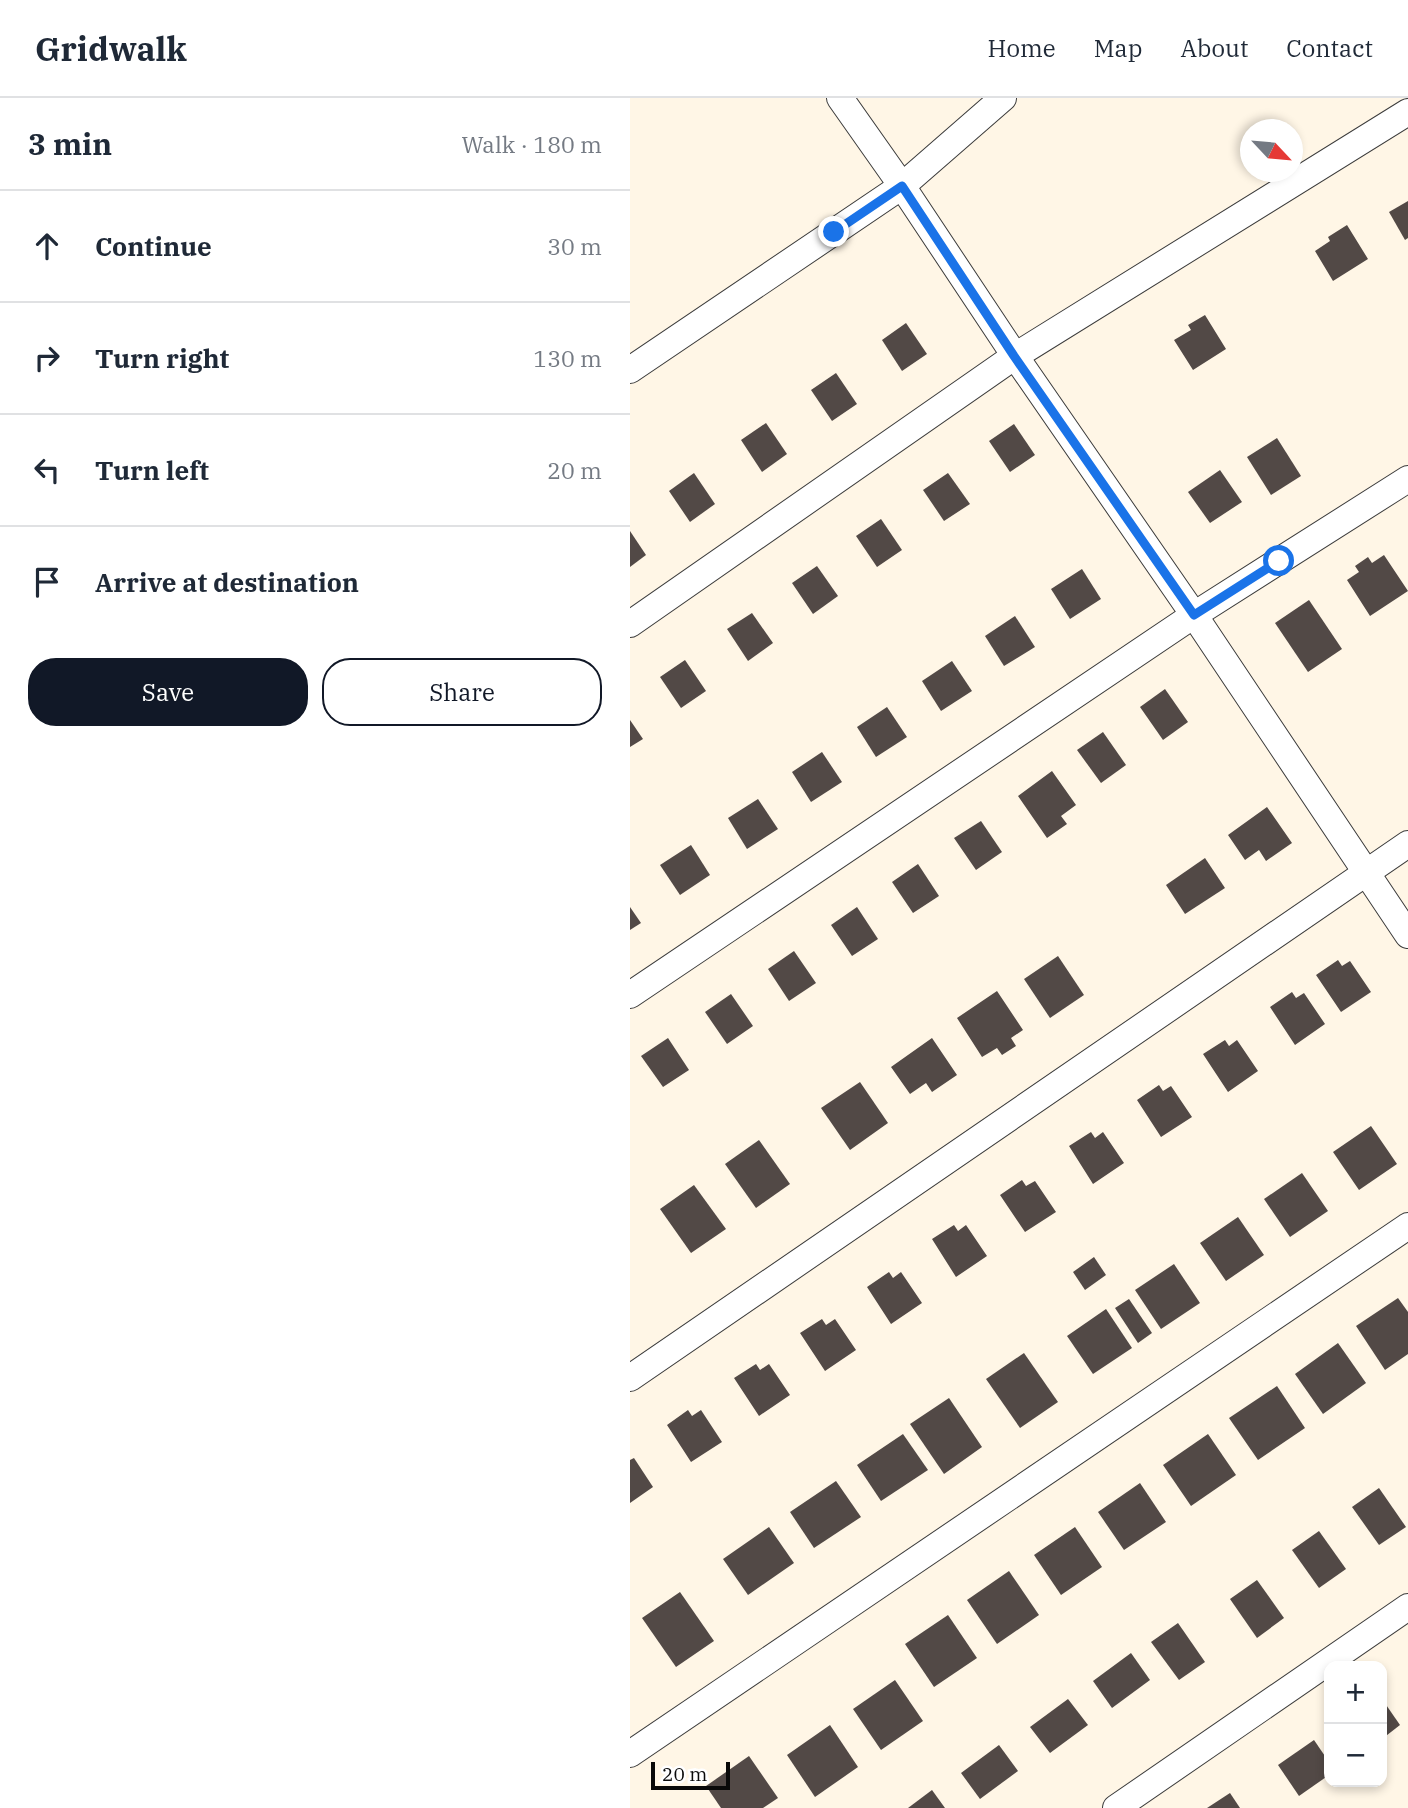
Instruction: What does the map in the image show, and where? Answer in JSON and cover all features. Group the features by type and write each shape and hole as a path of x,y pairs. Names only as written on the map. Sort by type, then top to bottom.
{"street":[{"path":"840,98 902,186 1014,356 1194,615 1408,935"},
{"path":"630,370 902,186 1003,98"},
{"path":"630,624 1014,356 1408,112"},
{"path":"630,995 1194,615 1408,479"},
{"path":"630,1378 1408,844"},
{"path":"630,1754 1408,1226"},
{"path":"1116,1808 1408,1607"}],"building":[{"path":"1408,201 1408,238 1405,240 1389,212"},
{"path":"1347,225 1368,259 1333,281 1315,251 1330,241 1328,237"},
{"path":"1205,315 1226,349 1193,370 1174,340 1191,330 1188,325"},
{"path":"906,323 927,354 902,371 882,340"},
{"path":"836,373 857,404 832,421 811,390"},
{"path":"766,423 787,454 762,472 741,440"},
{"path":"1014,424 1035,455 1010,472 989,441"},
{"path":"1277,438 1301,476 1271,495 1247,457"},
{"path":"1220,470 1242,502 1210,523 1188,492"},
{"path":"694,473 715,504 690,522 669,491"},
{"path":"948,473 970,504 944,521 923,490"},
{"path":"881,519 902,550 877,567 856,536"},
{"path":"630,531 646,555 630,567"},
{"path":"1384,555 1408,591 1370,616 1347,580 1359,572 1355,566 1368,557 1372,563"},
{"path":"817,566 838,596 813,614 792,583"},
{"path":"1082,569 1101,599 1070,619 1051,589"},
{"path":"1309,600 1342,649 1308,672 1275,623"},
{"path":"752,613 773,643 748,661 727,629"},
{"path":"1015,616 1035,647 1004,666 985,636"},
{"path":"685,660 706,691 681,708 660,677"},
{"path":"952,661 972,691 941,711 922,681"},
{"path":"1165,689 1188,722 1163,740 1140,707"},
{"path":"887,707 907,737 876,757 857,727"},
{"path":"630,720 643,739 630,747"},
{"path":"1103,732 1126,765 1101,783 1077,750"},
{"path":"822,752 842,782 811,802 792,772"},
{"path":"1052,771 1076,805 1061,816 1067,824 1047,838 1018,796"},
{"path":"758,799 778,829 747,849 728,818"},
{"path":"1267,807 1292,843 1266,861 1259,850 1245,860 1228,835"},
{"path":"981,821 1002,852 976,870 954,838"},
{"path":"691,845 710,875 680,895 660,865"},
{"path":"1205,858 1225,888 1185,914 1166,885"},
{"path":"918,864 939,896 913,913 892,882"},
{"path":"630,907 641,923 630,930"},
{"path":"857,907 878,939 852,956 831,925"},
{"path":"794,951 816,983 789,1001 768,969"},
{"path":"1058,956 1084,995 1050,1018 1024,979"},
{"path":"1338,960 1342,966 1350,961 1371,992 1341,1012 1316,975"},
{"path":"997,991 1023,1030 1011,1038 1016,1046 1002,1055 997,1048 982,1057 957,1018"},
{"path":"1292,992 1296,998 1304,993 1325,1024 1295,1045 1270,1007"},
{"path":"731,994 753,1026 727,1044 705,1012"},
{"path":"668,1038 689,1070 663,1087 641,1056"},
{"path":"932,1038 957,1075 932,1092 926,1083 910,1094 891,1067"},
{"path":"1225,1040 1229,1046 1237,1040 1258,1071 1228,1092 1203,1054"},
{"path":"860,1082 888,1123 850,1150 821,1108"},
{"path":"1159,1085 1163,1091 1171,1086 1192,1117 1161,1137 1137,1100"},
{"path":"1371,1126 1397,1164 1359,1190 1333,1152"},
{"path":"1091,1132 1095,1138 1103,1132 1124,1163 1093,1184 1069,1146"},
{"path":"759,1140 790,1184 756,1208 725,1164"},
{"path":"1302,1173 1328,1211 1290,1237 1264,1199"},
{"path":"1022,1180 1026,1186 1035,1181 1056,1212 1025,1232 1000,1195"},
{"path":"694,1185 726,1229 691,1253 660,1209"},
{"path":"1238,1217 1264,1255 1226,1281 1200,1243"},
{"path":"954,1225 958,1231 966,1225 987,1256 956,1277 932,1239"},
{"path":"1094,1257 1106,1275 1085,1290 1073,1272"},
{"path":"1174,1264 1200,1303 1161,1329 1135,1290"},
{"path":"889,1272 893,1278 901,1272 922,1303 891,1324 867,1287"},
{"path":"1398,1298 1408,1312 1408,1354 1385,1370 1356,1326"},
{"path":"1129,1299 1152,1333 1138,1343 1115,1308"},
{"path":"1106,1309 1132,1348 1093,1374 1067,1336"},
{"path":"822,1319 826,1325 835,1319 856,1350 825,1371 800,1333"},
{"path":"1338,1343 1366,1383 1323,1414 1295,1374"},
{"path":"1024,1353 1058,1402 1020,1428 986,1379"},
{"path":"756,1364 760,1370 769,1364 790,1395 759,1416 734,1378"},
{"path":"1277,1386 1305,1428 1258,1460 1229,1418"},
{"path":"949,1398 982,1447 944,1474 910,1424"},
{"path":"688,1410 692,1416 701,1410 722,1442 691,1462 667,1425"},
{"path":"903,1434 928,1470 881,1501 857,1465"},
{"path":"1208,1434 1236,1475 1191,1506 1163,1465"},
{"path":"634,1458 653,1487 630,1503 630,1460"},
{"path":"836,1481 861,1517 814,1548 790,1512"},
{"path":"1140,1483 1166,1522 1124,1550 1098,1512"},
{"path":"1379,1488 1406,1527 1379,1545 1352,1507"},
{"path":"769,1527 794,1563 748,1595 723,1559"},
{"path":"1075,1527 1102,1567 1061,1595 1034,1555"},
{"path":"1319,1531 1346,1569 1319,1588 1292,1550"},
{"path":"1009,1571 1039,1615 997,1644 967,1600"},
{"path":"1257,1580 1284,1618 1257,1638 1230,1599"},
{"path":"680,1592 714,1641 676,1667 642,1618"},
{"path":"948,1615 977,1658 934,1687 905,1644"},
{"path":"1178,1623 1205,1662 1179,1680 1151,1642"},
{"path":"1131,1653 1150,1680 1112,1708 1093,1681"},
{"path":"895,1680 923,1721 881,1750 853,1709"},
{"path":"1068,1699 1088,1725 1050,1753 1030,1727"},
{"path":"1387,1706 1400,1725 1387,1735"},
{"path":"830,1725 858,1767 815,1797 787,1755"},
{"path":"1314,1740 1324,1755 1324,1778 1299,1796 1278,1765"},
{"path":"999,1745 1018,1771 980,1799 961,1773"},
{"path":"749,1756 778,1798 763,1808 721,1808 706,1786"},
{"path":"932,1790 945,1808 908,1808"},
{"path":"1230,1793 1240,1808 1207,1808"}],"route":[{"path":"834,232 902,186 1014,356 1194,615 1279,561"}]}
